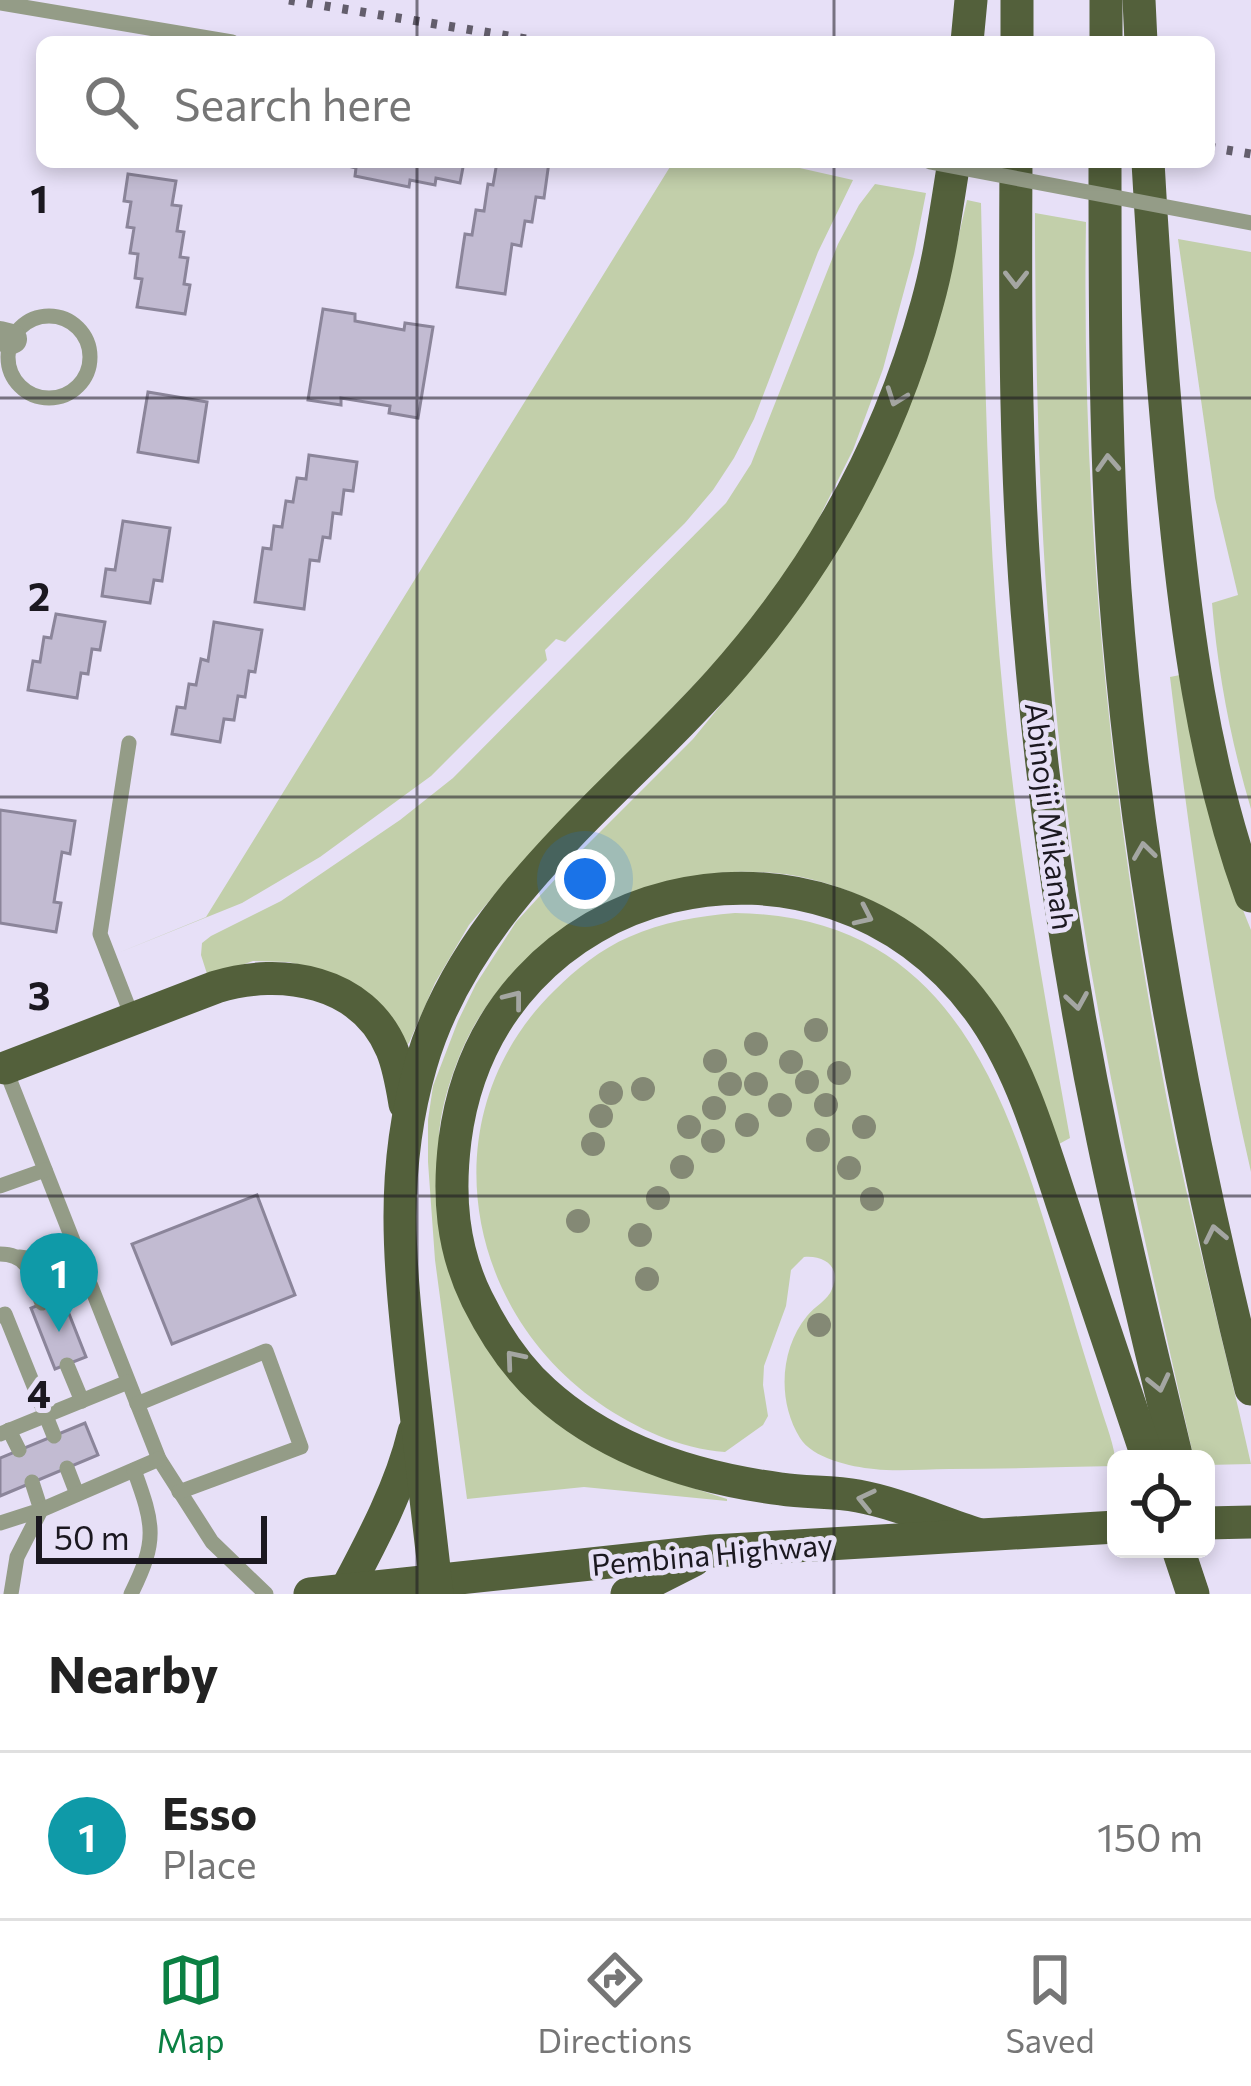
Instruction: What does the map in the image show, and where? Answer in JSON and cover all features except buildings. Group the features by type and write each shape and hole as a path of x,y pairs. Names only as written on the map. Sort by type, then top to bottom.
{"main road":[{"path":"968,36 971,0"},
{"path":"1016,36 1017,0"},
{"path":"1106,0 1106,36"},
{"path":"1139,0 1141,36"},
{"path":"436,1586 398,1241 407,1124 422,1058 453,986 476,947 544,864 731,668 787,598 846,506 888,419 913,352 939,254 952,168"},
{"name":"Abinojii Mikanah","path":"1016,168 1016,383 1022,526 1042,762 1060,896 1108,1166 1175,1450"},
{"path":"1105,168 1108,466 1133,772 1180,1067 1251,1389"},
{"path":"1148,168 1177,537 1195,672 1235,853 1251,896"},
{"path":"977,1534 858,1496 737,1483 639,1452 540,1390 500,1342 466,1277 455,1240 451,1199 458,1119 468,1082 503,1013 549,962 601,923 670,896 708,889 786,890 825,898 859,913 931,956 980,1011 1006,1054 1042,1144 1145,1450"},
{"path":"2,1069 216,987 246,979 285,977 330,988 361,1008 383,1032 400,1074 407,1124"},
{"path":"346,1590 410,1452 417,1420"},
{"path":"1215,1523 1251,1522"},
{"name":"Pembina Highway","path":"310,1594 436,1586 712,1551 1107,1527"},
{"path":"627,1594 712,1551"},
{"path":"1181,1558 1193,1594"},
{"path":"1200,1558 1209,1594"}],"lane":[{"path":"0,3 196,36"},
{"path":"962,168 1251,223"},
{"path":"35,319 63,319 89,348 85,376 64,395 52,398 25,391 9,368 6,338 35,319"},
{"path":"129,743 100,934 133,1019"},
{"path":"2,1069 159,1460 212,1542 266,1594"},
{"path":"0,1186 45,1169"},
{"path":"0,1254 81,1265"},
{"path":"19,1257 26,1262 42,1304"},
{"path":"0,1316 5,1314 55,1436"},
{"path":"137,1404 266,1351 301,1447 179,1492"},
{"path":"67,1365 82,1401"},
{"path":"19,1450 5,1432 128,1382"},
{"path":"1,1519 41,1510 159,1460"},
{"path":"67,1468 77,1494"},
{"path":"131,1594 146,1564 152,1527 134,1470"},
{"path":"11,1594 17,1557 41,1510 32,1482"}],"green space":[{"path":"669,168 800,168 853,180 818,252 754,419 713,490 685,523 565,642 556,639 545,650 547,660 431,776 320,857 242,903 118,953 206,917"},
{"path":"875,184 926,193 883,369 853,450 807,542 749,628 469,925 435,983 409,1043 404,1048 315,968 253,961 208,977 202,943 281,901 453,778 726,503 751,464 838,244"},
{"path":"967,200 981,203 990,517 1010,759 1032,922 1070,1138 1059,1144 1014,1039 977,982 922,931 880,905 810,879 759,872 707,874 606,905 561,932 521,965 487,1005 462,1050 441,1116 439,1138 454,1283 653,1475 727,1501 584,1487 467,1499 435,1260 428,1162 433,1086 458,1021 516,922 693,739 790,620 945,295"},
{"path":"1035,213 1086,222 1089,443 1115,773 1167,1100 1251,1464 1215,1465 1215,1450 1192,1450 1122,1132 1090,967 1066,801 1051,654 1038,434"},
{"path":"1178,239 1251,252 1251,809 1226,708 1212,603 1238,595 1215,498"},
{"path":"1180,675 1230,878 1251,930 1251,1172 1194,863 1170,677"},
{"path":"735,913 813,923 877,949 927,989 967,1039 999,1098 1025,1163 1110,1435 1114,1450 1107,1450 1107,1466 883,1470 844,1464 813,1451 793,1423 785,1375 798,1329 832,1289 833,1269 818,1258 804,1257 791,1270 786,1306 764,1366 768,1416 763,1425 725,1452 675,1442 643,1429 599,1403 552,1363 516,1315 491,1262 478,1206 478,1149 490,1092 515,1039 580,967 642,932"}],"railway":[{"path":"289,0 508,36"},
{"path":"1215,148 1251,154"}],"place":[{"name":"Esso","path":"59,1332"}]}
